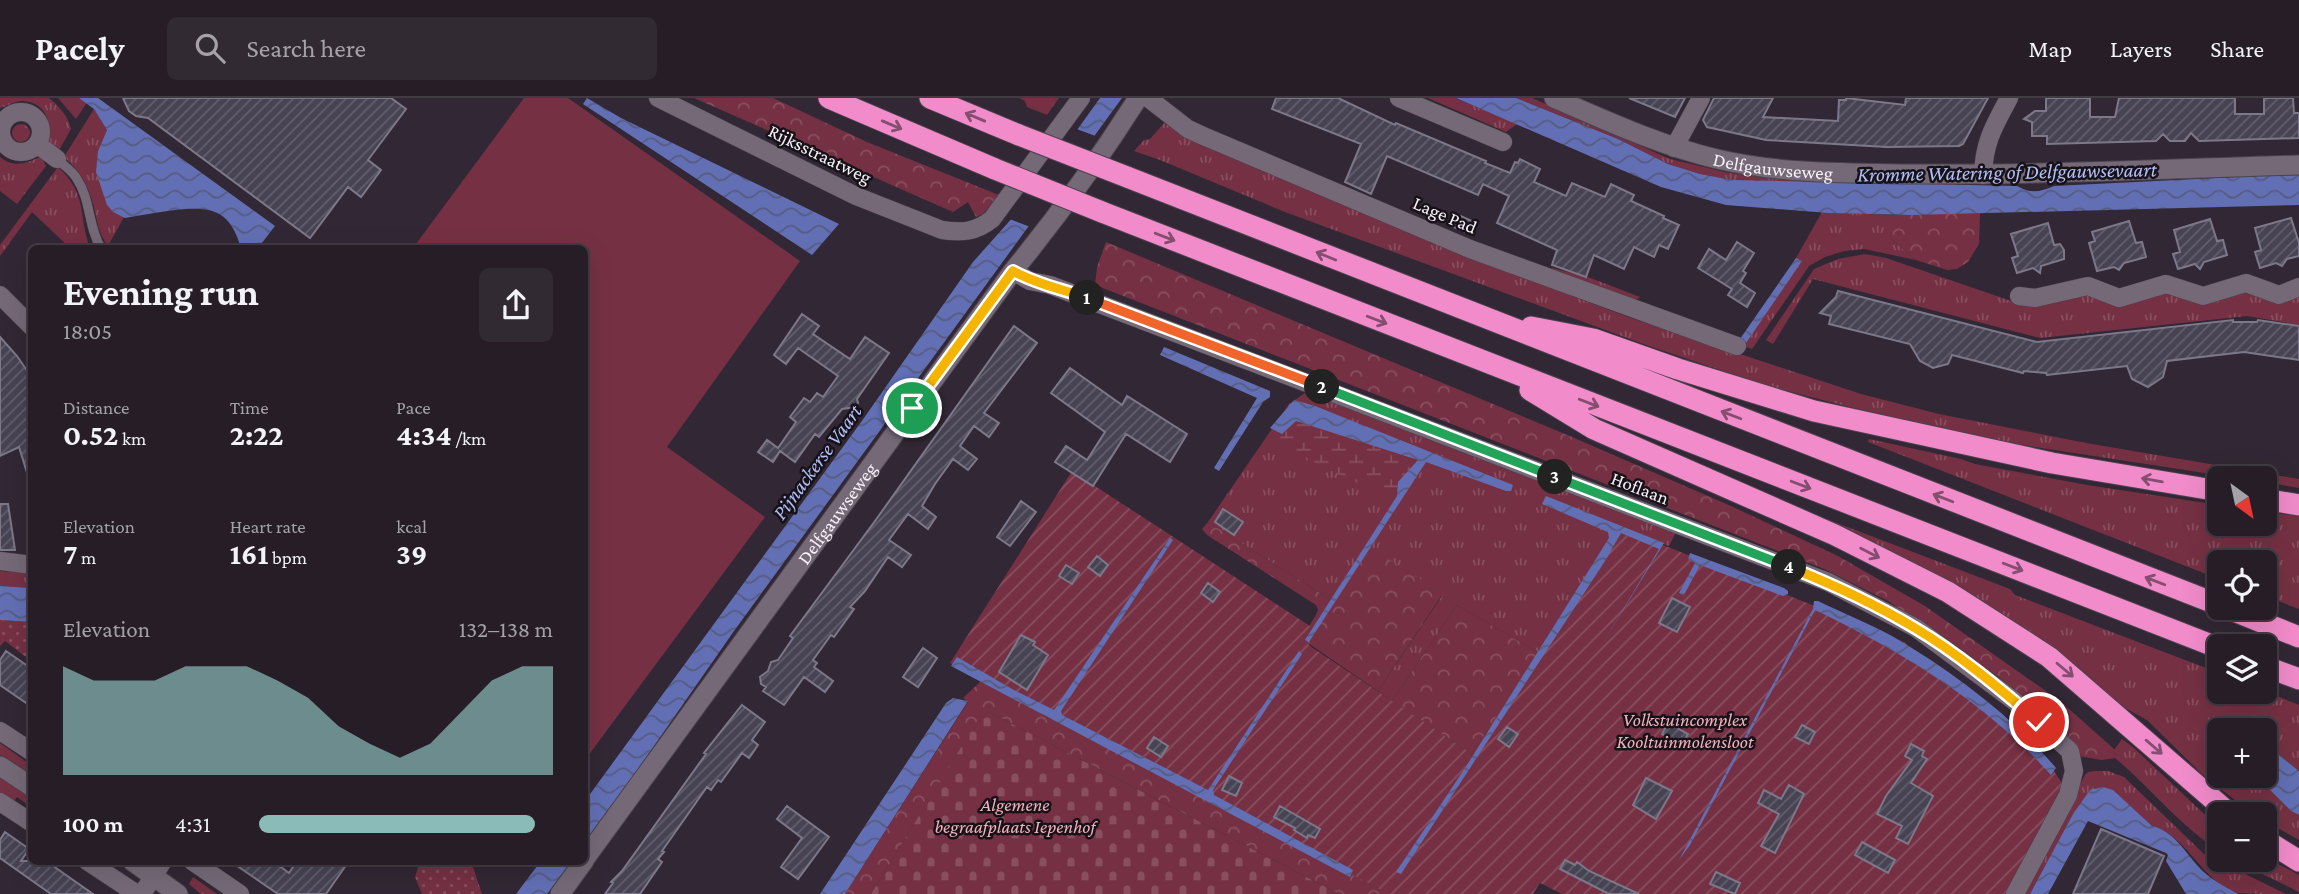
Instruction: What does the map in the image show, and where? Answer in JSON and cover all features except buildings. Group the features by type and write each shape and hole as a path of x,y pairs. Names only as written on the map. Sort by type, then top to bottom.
{"highway":[{"path":"829,98 1102,212 2207,643"},
{"path":"930,98 1480,318 2207,601"},
{"path":"1480,318 1593,339 1678,369 1814,411 2052,463 2207,489"},
{"path":"1480,360 1594,429 1835,535 1948,592 2049,657 2216,802"},
{"path":"2277,501 2299,505"},
{"path":"2256,620 2299,637"},
{"path":"2277,671 2299,679"},
{"path":"2277,847 2299,861"}],"street":[{"name":"Rijksstraatweg","path":"658,98 856,196 942,230 969,232 981,228 992,219 1081,98"},
{"name":"Delfgauwseweg","path":"588,855 1105,149 1138,98"},
{"name":"Lage Pad","path":"1148,98 1194,132 1470,249 1737,346"},
{"path":"1399,98 1503,142"},
{"name":"Delfgauwseweg","path":"1554,98 1674,148 1718,160 1772,169 1831,173 1983,174 2299,165"},
{"path":"1674,148 1700,98"},
{"path":"1983,174 1988,137 2010,98"},
{"path":"15,112 29,113 35,117 41,130 37,144 27,151 10,149 5,145 1,134 2,121 15,112"},
{"path":"37,144 57,159"},
{"name":"Hoflaan","path":"1013,271 1030,281 1050,285 1295,376 1828,582 1916,628 2012,700 2070,751 2074,771 2068,795 2015,894"},
{"path":"2019,296 2035,298 2088,286 2119,298 2166,284 2203,296 2246,283 2279,295 2299,287"},
{"path":"0,295 28,323"},
{"path":"0,561 28,564"},
{"path":"0,731 28,749"},
{"path":"0,766 28,784"},
{"path":"0,802 28,820"},
{"path":"94,865 139,894 157,866"},
{"path":"198,865 240,894"},
{"name":"Delfgauwseweg","path":"560,894 580,865"},
{"path":"157,866 178,894"},
{"path":"157,866 194,894"}],"lane":[{"path":"57,159 77,177 99,245"}],"green space":[{"path":"0,98 49,98 56,104 71,129 58,152 48,146 49,123 37,105 21,101 0,108"},
{"path":"58,98 79,98 85,102 90,98 76,119"},
{"path":"524,98 568,98 800,261 667,447 765,517 588,756 588,245 415,245"},
{"path":"694,98 773,98 867,142 999,195 983,214 976,217 968,202 953,212"},
{"path":"1019,98 1059,98 1047,115 1027,107 1025,101"},
{"path":"1428,98 1455,98 1517,124 1506,132"},
{"path":"1516,98 1532,98 1670,159 1729,173 1822,181 1955,183 1955,186 1775,183 1732,180 1700,174 1668,164 1618,139"},
{"path":"94,109 107,130 98,151 113,212 124,217 109,245 100,231 86,184 64,157"},
{"path":"1167,120 1509,272 1628,317 1861,394 1939,414 2222,466 2207,466 2207,473 1997,441 1927,427 1768,386 1646,345 1285,212 1134,151 1144,140 1150,139"},
{"path":"17,124 25,124 30,133 28,140 17,142 12,137 12,129"},
{"path":"41,156 46,166 17,204 0,191 0,157 10,163 20,164"},
{"path":"58,167 78,196 89,245 67,245 32,212 0,256 0,245"},
{"path":"1822,212 1890,215 1890,238 1916,260 1864,249 1825,257 1809,266 1752,349 1737,344 1740,339 1746,342 1801,262 1796,258"},
{"path":"1980,213 1979,244 1968,262 1957,269 1947,270 1916,260 1890,238 1890,215"},
{"path":"1106,242 1572,437 1838,556 1925,606 2060,701 2114,749 2115,758 2102,760 2078,756 2036,707 2000,678 1888,601 1824,569 1095,285 1097,267"},
{"path":"1865,254 1886,258 2020,304 2072,295 2166,290 2246,289 2299,296 2299,325 2247,316 2040,338 1813,279 1773,344 1766,340 1814,269 1838,259"},
{"path":"1552,268 1588,277 1640,297 1631,304 1547,273"},
{"path":"1308,391 1676,532 1669,546 1621,528 1539,653 1457,605 1392,701 1378,691 1442,596 1439,591 1331,600 1208,522 1289,404"},
{"path":"1296,421 1418,460 1398,482 1394,500 1317,464 1277,441"},
{"path":"1869,439 1975,464 2087,485 2207,503 2207,536 2277,536 2277,513 2299,516 2299,609 2277,601 2277,550 2207,550 2207,574 1868,442"},
{"name":"Volkstuincomplex Kooltuinmolensloot","path":"1072,471 1310,626 1305,636 1310,646 1472,754 1621,528 1904,642 2038,746 2063,785 2005,894 1562,894 1540,883 1533,894 1389,894 950,663"},
{"path":"2277,475 2299,479 2299,488 2277,484"},
{"path":"1782,502 2010,589 2015,595 2207,668 2207,704 2277,704 2277,696 2299,705 2299,771 2277,754 2277,718 2207,718 2207,778 2147,720"},
{"path":"1208,522 1331,600 1368,546 1442,595 1378,691 1305,641 1306,633 1318,610 1316,605 1207,535 1202,529"},
{"path":"0,571 28,573 28,588 0,586"},
{"path":"1457,605 1539,653 1472,754 1392,701"},
{"path":"0,620 28,622 28,659 5,641 0,646"},
{"path":"983,679 1397,894 1339,894 989,712 979,719 871,894 845,894 968,702 963,698"},
{"name":"Algemene begraafplaats Iepenhof","path":"989,712 1339,894 871,894 979,718"},
{"path":"2122,739 2207,817 2207,842 2115,758 2114,750"},
{"path":"0,743 28,763 28,775 0,755"},
{"path":"2108,771 2124,777 2207,855 2207,872 2175,838 2152,826 2113,791 2073,814 2030,894 2020,894 2088,772"},
{"path":"0,774 28,794 28,805 17,797 13,802 0,793"},
{"path":"2219,788 2268,788 2291,811 2299,815 2299,840 2277,828 2277,802 2237,802"},
{"path":"2277,863 2299,875 2299,892 2258,872 2277,872"},
{"path":"419,865 472,865 482,894 422,894 415,877"},
{"path":"2207,872 2241,872 2286,894 2236,893"},
{"path":"193,877 217,894 201,894 189,884"}],"water":[{"path":"79,98 98,98 275,226 260,245 240,245 237,235 225,218 209,210 175,210 125,218 113,212 107,205 96,172 98,151 107,130 94,109"},
{"path":"587,98 621,118 839,224 812,255 583,104"},
{"path":"1100,98 1122,98 734,631 588,841 588,797 864,418 973,262 1021,208"},
{"path":"1456,98 1516,98 1618,139 1668,164 1732,180 2017,186 2036,191 2054,186 2299,174 2299,205 1912,215 1828,213 1726,205 1661,187"},
{"path":"1796,258 1802,261 1746,343 1740,339"},
{"path":"1164,347 1270,391 1270,397 1263,402 1219,471 1214,468 1257,398 1160,355"},
{"path":"1294,400 1513,485 1511,491 1506,491 1426,462 1309,642 1305,640 1397,496 1398,482 1418,460 1296,421 1282,434 1270,428"},
{"path":"1546,496 1664,543 1603,643 1659,549 1621,533 1401,874 1396,872 1467,765 1609,538 1608,532 1542,504"},
{"path":"1170,538 1173,540 1061,711 1062,715 1208,790 1299,651 1302,654 1213,790 1214,795 1353,870 1350,877 951,666 957,657 1054,710"},
{"path":"1690,553 1784,588 1788,594 1783,596 1700,565 1684,595 1679,593 1695,563 1688,559"},
{"path":"0,586 28,588 28,622 0,620"},
{"path":"1814,601 1883,631 1937,664 2000,712 2056,768 2051,775 1999,724 1911,661 1815,610 1690,845 1679,860 1813,609"},
{"path":"953,698 968,701 845,894 820,894 946,703"},
{"path":"2277,754 2299,771 2299,815 2291,811 2268,788 2277,788"},
{"path":"2103,787 2113,790 2152,826 2175,839 2209,876 2238,894 2186,894 2166,861 2166,853 2088,821 2048,894 2030,894 2073,814 2090,790"},
{"path":"538,865 569,865 547,894 516,894"}],"pier":[{"path":"1074,128 1098,137 1033,228 1007,218"}],"route":[{"path":"912,408 1013,271 1030,281 1050,285 1295,376 1828,582 1916,628 1980,674 2039,722"}],"water label":[{"name":"Kromme Watering of Delfgauwsevaart","path":"2007,172"},
{"name":"Pijnackerse Vaart","path":"817,462"}]}
